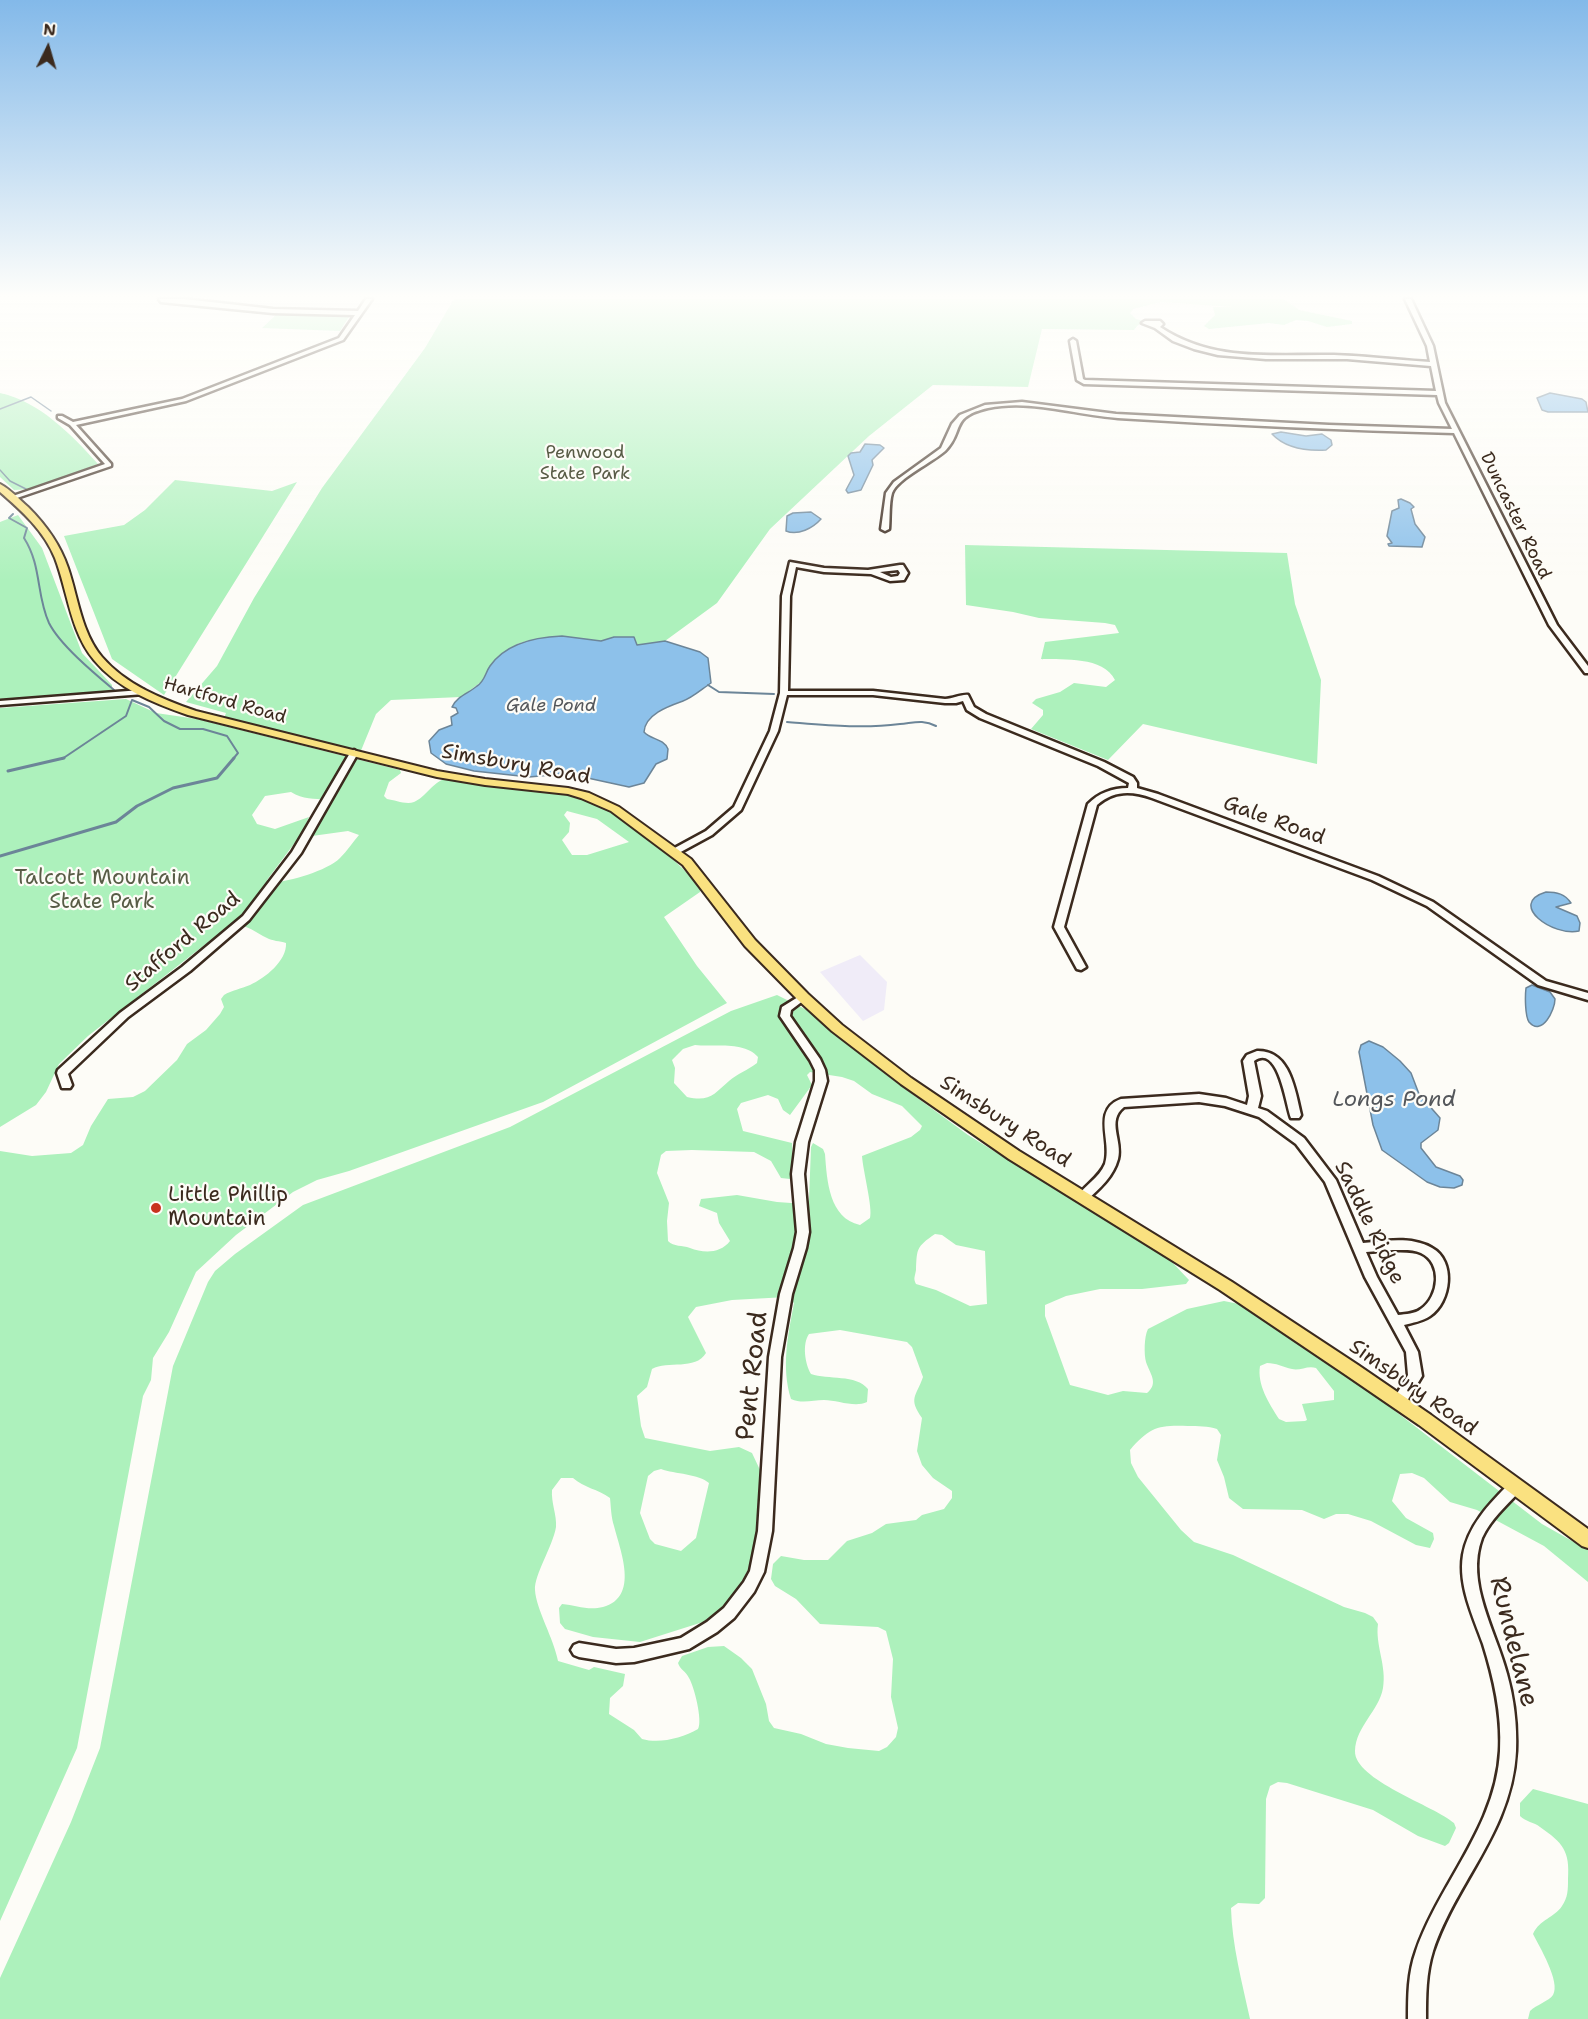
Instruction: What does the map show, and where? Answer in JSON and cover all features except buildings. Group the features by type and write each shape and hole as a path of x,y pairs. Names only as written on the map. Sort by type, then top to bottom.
{"main road":[{"name":"Hartford Road","path":"0,487 32,516 57,551 81,628 94,654 110,671 141,692 192,712 410,767"},
{"name":"Simsbury Road","path":"410,767 463,779 549,788 585,795 615,809 674,852 697,873 750,943 803,997 857,1044 957,1117 1226,1286 1399,1402 1588,1540"}],"street":[{"path":"72,424 201,393"},
{"name":"Duncaster Road","path":"1441,393 1442,403 1553,625 1588,670"},
{"path":"885,529 886,500 896,483 943,449 948,443 957,420 966,413 994,406 1025,405 1104,415 1456,431"},
{"path":"12,498 109,465 72,424 60,417"},
{"path":"674,852 709,833 738,808 774,731 784,693 786,600 788,580 793,564 824,570 873,572"},
{"path":"0,704 141,692"},
{"path":"784,693 860,693 945,701 956,701 965,697 970,708 982,716 1101,764 1130,779 1133,783 1132,790"},
{"name":"Stafford Road","path":"66,1085 62,1073 109,1027 186,969 246,918 296,853 354,753"},
{"name":"Gale Road","path":"1081,967 1059,927 1093,804 1106,793 1132,790 1155,796 1364,873 1430,904 1542,983 1588,997"},
{"name":"Pent Road","path":"579,1650 615,1656 634,1656 684,1644 712,1627 729,1613 739,1602 757,1572 765,1531 775,1357 786,1294 803,1232 798,1174 802,1142 821,1082 815,1059 785,1016 786,1009 803,997"},
{"path":"1252,1109 1255,1096 1248,1061 1253,1056 1263,1054 1274,1058 1280,1065 1295,1115"},
{"name":"Saddle Ridge","path":"1083,1197 1103,1178 1108,1169 1113,1154 1109,1117 1113,1108 1121,1103 1199,1098 1226,1102 1252,1109 1293,1134 1318,1162 1330,1180 1371,1277 1412,1352 1415,1372 1412,1384 1399,1402"},
{"path":"1358,1248 1420,1248 1431,1253 1440,1266 1442,1287 1433,1306 1421,1315 1396,1321"},
{"name":"Rundelane","path":"1417,2019 1417,1985 1424,1951 1435,1924 1491,1824 1502,1797 1507,1763 1506,1705 1499,1673 1472,1596 1468,1571 1476,1536 1498,1502 1514,1488"}],"shaded area":[{"path":"860,955 887,982 884,1010 863,1021 820,972"}],"green space":[{"path":"0,393 28,403 41,411 66,431 98,464 33,489 14,490 0,477"},
{"name":"Penwood State Park","path":"392,393 923,393 869,436 770,529 717,603 665,641 637,645 633,637 614,637 601,641 551,637 517,644 490,666 485,679 461,697 391,700 376,714 360,753 223,721 226,713 186,702 217,666 254,598 322,488"},
{"path":"175,480 272,491 297,482 164,695 112,659 64,536 124,525 145,510"},
{"path":"18,515 42,548 82,653 112,685 112,691 0,700 0,522"},
{"path":"965,545 1287,553 1295,604 1321,680 1317,764 1143,724 1108,760 1031,729 1043,715 1043,710 1032,703 1036,699 1060,692 1074,683 1106,687 1115,680 1109,672 1092,663 1041,659 1045,642 1119,633 1115,625 1105,623 1039,618 966,605"},
{"name":"Talcott Mountain State Park","path":"126,699 156,713 197,719 400,770 401,773 389,782 384,796 387,799 404,803 418,800 438,782 447,779 554,792 591,802 625,821 659,847 700,887 700,892 664,917 697,966 727,1003 543,1102 349,1171 317,1180 293,1192 236,1235 196,1272 169,1332 153,1358 151,1380 143,1396 77,1748 0,1921 0,1151 32,1156 71,1153 83,1145 91,1126 108,1099 133,1097 145,1091 177,1060 187,1044 206,1030 220,1014 224,1007 221,999 224,995 250,985 268,973 283,956 286,943 269,939 245,927 230,925 88,1036 59,1064 46,1092 36,1105 0,1127 0,708","holes":["291,792 304,798 327,800 326,810 312,836 348,831 359,835 334,863 298,878 272,883 267,880 302,833 309,817 275,829 257,824 252,815 265,796","567,811 597,819 629,842 587,855 572,855 562,840 569,832 570,823 564,815"]},
{"path":"777,995 809,1011 893,1080 968,1135 1170,1260 1189,1280 1186,1284 1142,1289 1100,1289 1066,1296 1045,1305 1045,1316 1070,1385 1108,1395 1123,1391 1147,1393 1153,1382 1145,1355 1148,1329 1187,1309 1224,1301 1239,1304 1373,1394 1542,1524 1588,1550 1588,1582 1544,1546 1477,1510 1450,1502 1424,1478 1412,1473 1400,1474 1392,1501 1406,1518 1433,1533 1434,1539 1430,1548 1416,1545 1371,1521 1348,1514 1336,1514 1324,1519 1302,1510 1243,1509 1229,1498 1217,1460 1221,1435 1214,1428 1162,1427 1143,1436 1130,1450 1131,1463 1138,1477 1181,1530 1194,1542 1233,1555 1344,1607 1373,1617 1378,1624 1384,1680 1381,1696 1356,1742 1355,1751 1358,1762 1381,1782 1454,1823 1456,1828 1449,1843 1445,1846 1418,1836 1373,1810 1287,1783 1278,1782 1270,1786 1266,1799 1265,1898 1259,1904 1238,1903 1231,1908 1235,1950 1250,2019 0,2019 0,1978 71,1822 100,1748 173,1366 208,1282 215,1271 303,1205 510,1127 731,1011","holes":["695,1045 728,1046 745,1049 758,1057 757,1063 711,1096 695,1098 687,1097 674,1083 675,1068 672,1060 683,1049","810,1072 854,1081 872,1094 902,1106 922,1126 911,1137 862,1156 870,1218 860,1225 842,1215 832,1197 823,1149 813,1143 809,1200 805,1204 737,1195 701,1199 699,1206 717,1213 719,1223 730,1241 721,1248 706,1251 670,1243 667,1221 669,1203 657,1173 661,1155 666,1151 692,1150 754,1152 771,1161 781,1178 790,1179 793,1177 792,1143 743,1131 737,1109 741,1103 768,1095 778,1099 783,1110 790,1115 812,1085 807,1075","935,1234 942,1235 956,1245 985,1251 987,1304 970,1306 936,1290 916,1284 914,1279 917,1253 924,1242","787,1297 794,1303 786,1351 786,1375 791,1399 799,1401 824,1400 852,1404 867,1402 868,1389 863,1384 849,1379 811,1374 805,1354 809,1334 840,1330 907,1342 912,1347 923,1377 914,1402 922,1418 917,1451 922,1465 933,1478 952,1491 952,1498 944,1509 922,1515 916,1520 886,1524 872,1533 847,1541 828,1560 804,1560 781,1556 773,1564 771,1579 775,1586 796,1599 820,1624 878,1627 886,1631 893,1659 891,1697 898,1728 896,1737 887,1747 879,1751 826,1744 801,1734 774,1728 769,1721 766,1704 752,1669 724,1646 708,1647 682,1656 678,1663 688,1676 693,1688 699,1711 699,1725 698,1729 692,1732 663,1740 642,1739 634,1730 609,1714 610,1698 623,1686 625,1674 594,1667 589,1670 558,1661 538,1606 535,1584 556,1527 552,1490 561,1478 573,1478 610,1498 612,1519 625,1572 621,1594 614,1602 603,1607 592,1608 562,1604 559,1608 560,1623 565,1629 593,1637 640,1642 703,1622 724,1607 749,1568 755,1545 760,1470 752,1453 739,1447 710,1451 645,1438 641,1426 637,1396 647,1387 652,1369 658,1366 695,1362 706,1353 688,1317 696,1307 732,1300","1267,1363 1295,1369 1316,1368 1334,1391 1334,1400 1302,1404 1307,1420 1305,1421 1286,1422 1279,1419 1262,1387 1260,1366","661,1469 699,1478 709,1483 696,1538 681,1551 655,1544 650,1539 640,1513 648,1476"]},
{"path":"1533,1789 1588,1804 1588,2019 1528,2019 1530,2011 1551,1997 1555,1989 1552,1973 1533,1934 1539,1925 1559,1910 1568,1890 1568,1861 1563,1849 1538,1825 1520,1816 1520,1803"}],"water":[{"path":"1551,393 1582,399 1586,402 1588,412 1548,412 1542,410 1537,398"},
{"path":"1281,432 1306,436 1322,434 1331,440 1332,445 1326,450 1290,446 1272,434"},
{"path":"865,444 880,445 884,448 872,460 873,465 861,490 848,493 846,490 854,475 848,456 851,453 860,452"},
{"path":"1401,499 1414,507 1411,509 1415,524 1425,537 1422,547 1389,546 1388,544 1392,543 1387,536 1392,511 1399,508 1398,500"},
{"path":"811,512 821,519 800,532 786,531 787,516 793,513"},
{"name":"Gale Pond","path":"562,636 601,641 614,637 634,637 637,645 665,641 700,652 708,658 711,683 690,698 659,712 645,726 644,732 666,745 668,749 667,759 656,764 644,783 629,787 562,774 529,777 474,771 446,764 431,753 429,741 439,730 452,725 451,717 458,713 456,708 452,707 454,703 480,684 497,658 522,643"},
{"path":"1546,892 1560,894 1569,900 1571,903 1556,907 1577,916 1580,923 1579,931 1569,932 1557,929 1538,918 1532,911 1531,904 1535,897"},
{"path":"1532,985 1550,992 1555,999 1550,1015 1539,1026 1534,1026 1529,1022 1527,1015 1526,988"},
{"name":"Longs Pond","path":"1369,1041 1383,1047 1411,1073 1419,1094 1440,1118 1438,1130 1421,1143 1421,1148 1436,1167 1460,1176 1463,1180 1462,1185 1454,1188 1440,1187 1427,1182 1382,1150 1373,1125 1359,1052 1361,1045"}],"waterway":[{"path":"0,409 31,397 51,411"},
{"path":"0,470 10,481 26,489"},
{"path":"13,514 9,518 27,528 24,538 34,559 42,602 54,632 69,650 114,690"},
{"path":"708,685 719,692 774,694"},
{"path":"63,758 126,716 132,700 149,707 164,721 180,729 203,729 227,736 238,753 233,759"},
{"path":"787,722 857,726 922,722 936,726"},
{"path":"8,771 63,758"},
{"path":"0,856 116,822 137,806 173,788 217,778 234,758"}],"place":[{"name":"Little Phillip Mountain","path":"156,1208"}]}
